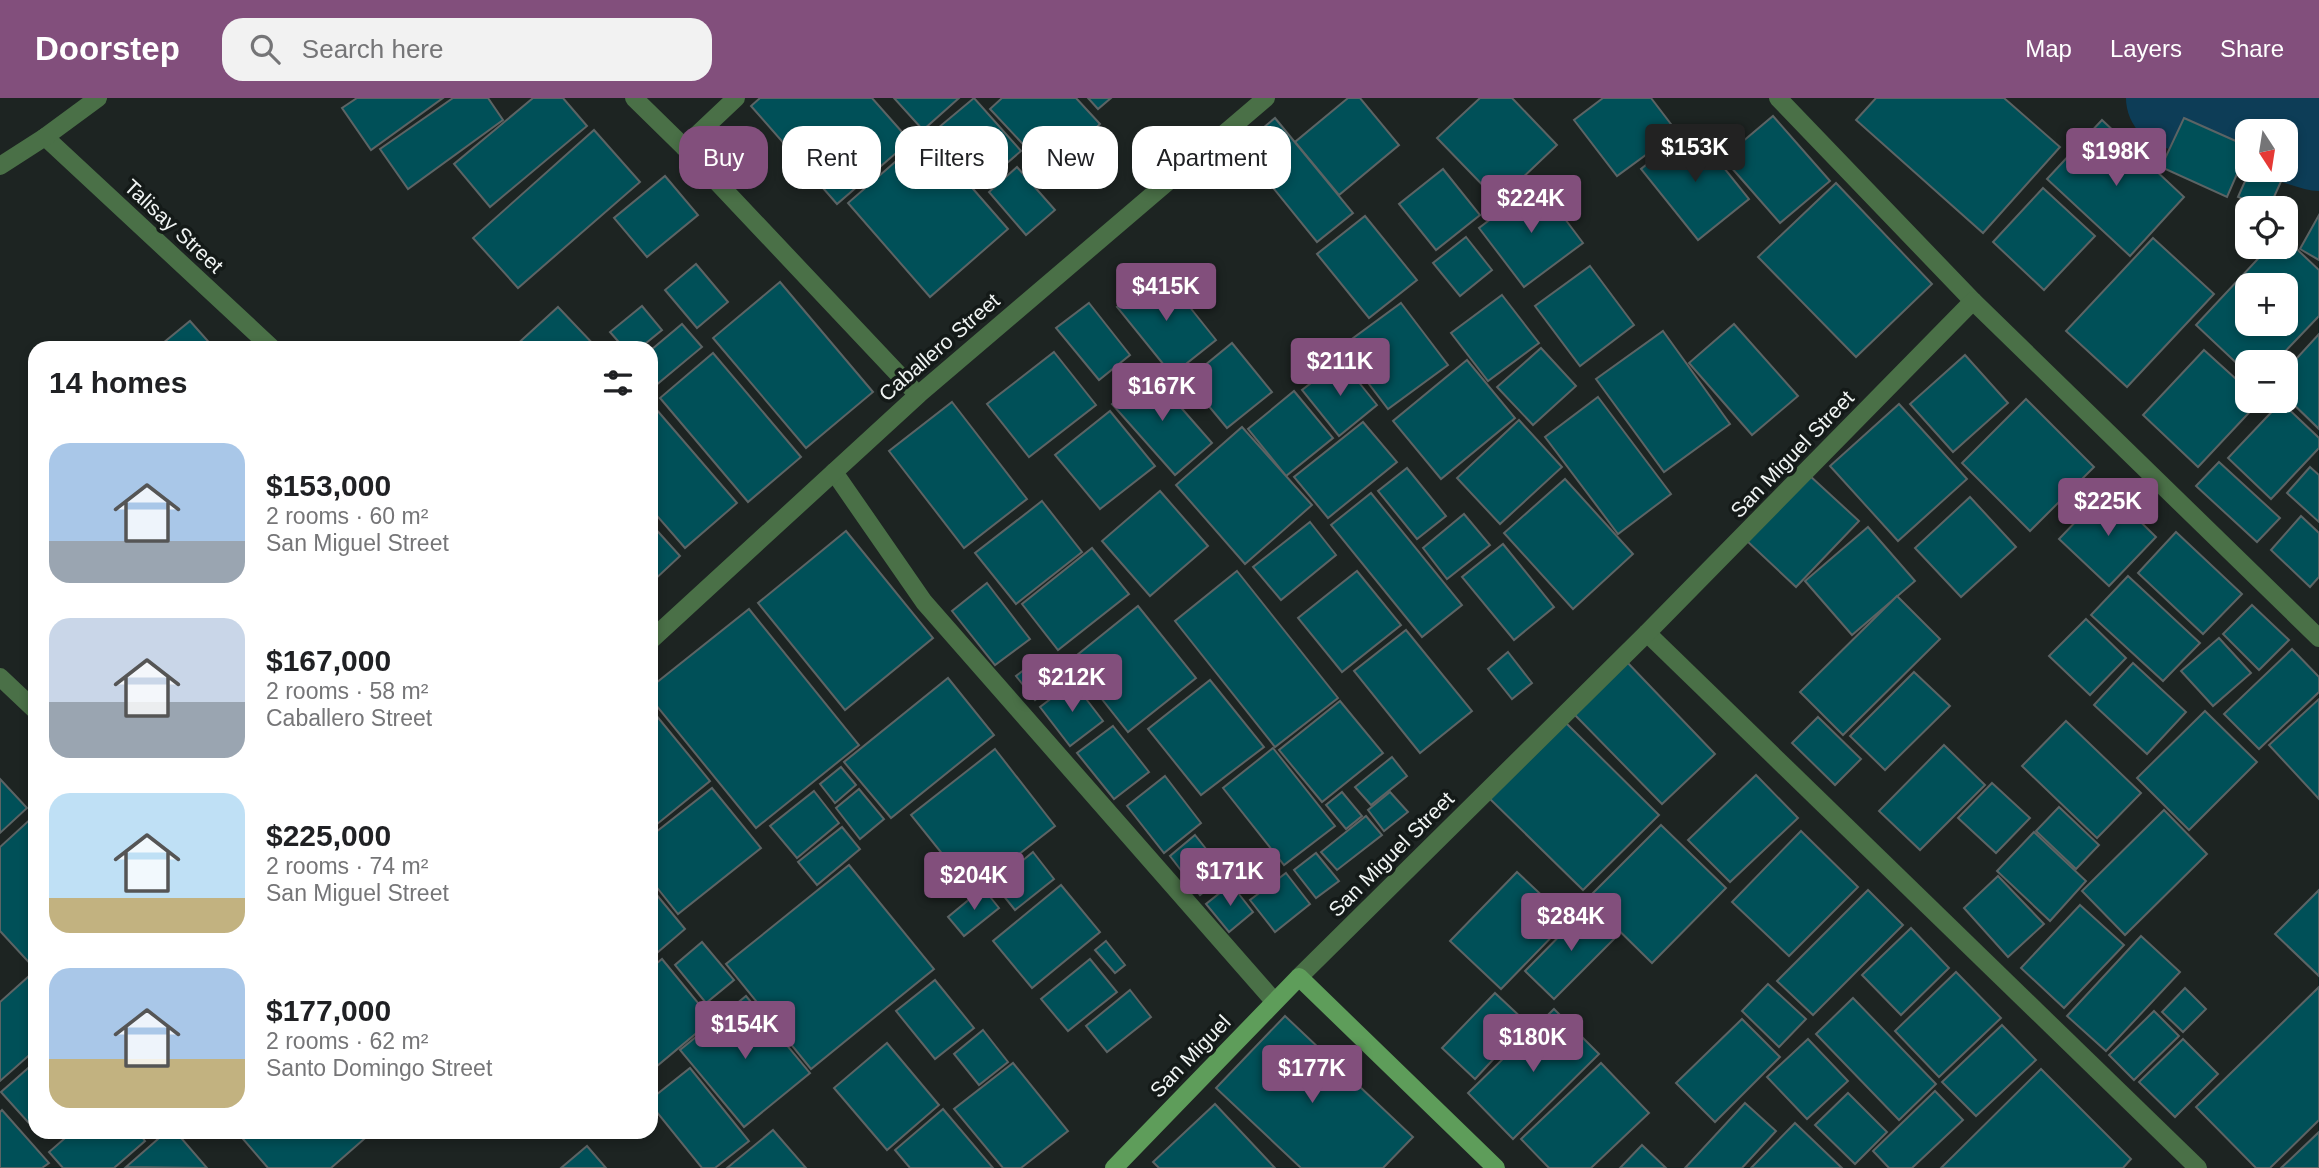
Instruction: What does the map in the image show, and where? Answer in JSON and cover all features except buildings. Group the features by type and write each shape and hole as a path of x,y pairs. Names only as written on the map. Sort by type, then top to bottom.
{"main road":[{"name":"San Miguel","path":"1114,1168 1299,976"},
{"path":"1299,976 1496,1168"}],"street":[{"path":"0,166 98,98"},
{"path":"634,98 679,142"},
{"path":"706,126 736,98"},
{"name":"Caballero Street","path":"658,634 918,395 1266,98"},
{"path":"1779,98 1973,301 2319,638"},
{"name":"Talisay Street","path":"45,137 264,341"},
{"path":"724,189 918,395"},
{"name":"San Miguel Street","path":"1299,976 1647,633 1973,301"},
{"path":"834,472 924,602 1275,1001"},
{"path":"1647,633 2198,1168"},
{"path":"0,677 28,703"}],"waterway":[{"path":"2177,98 2319,140"}]}
